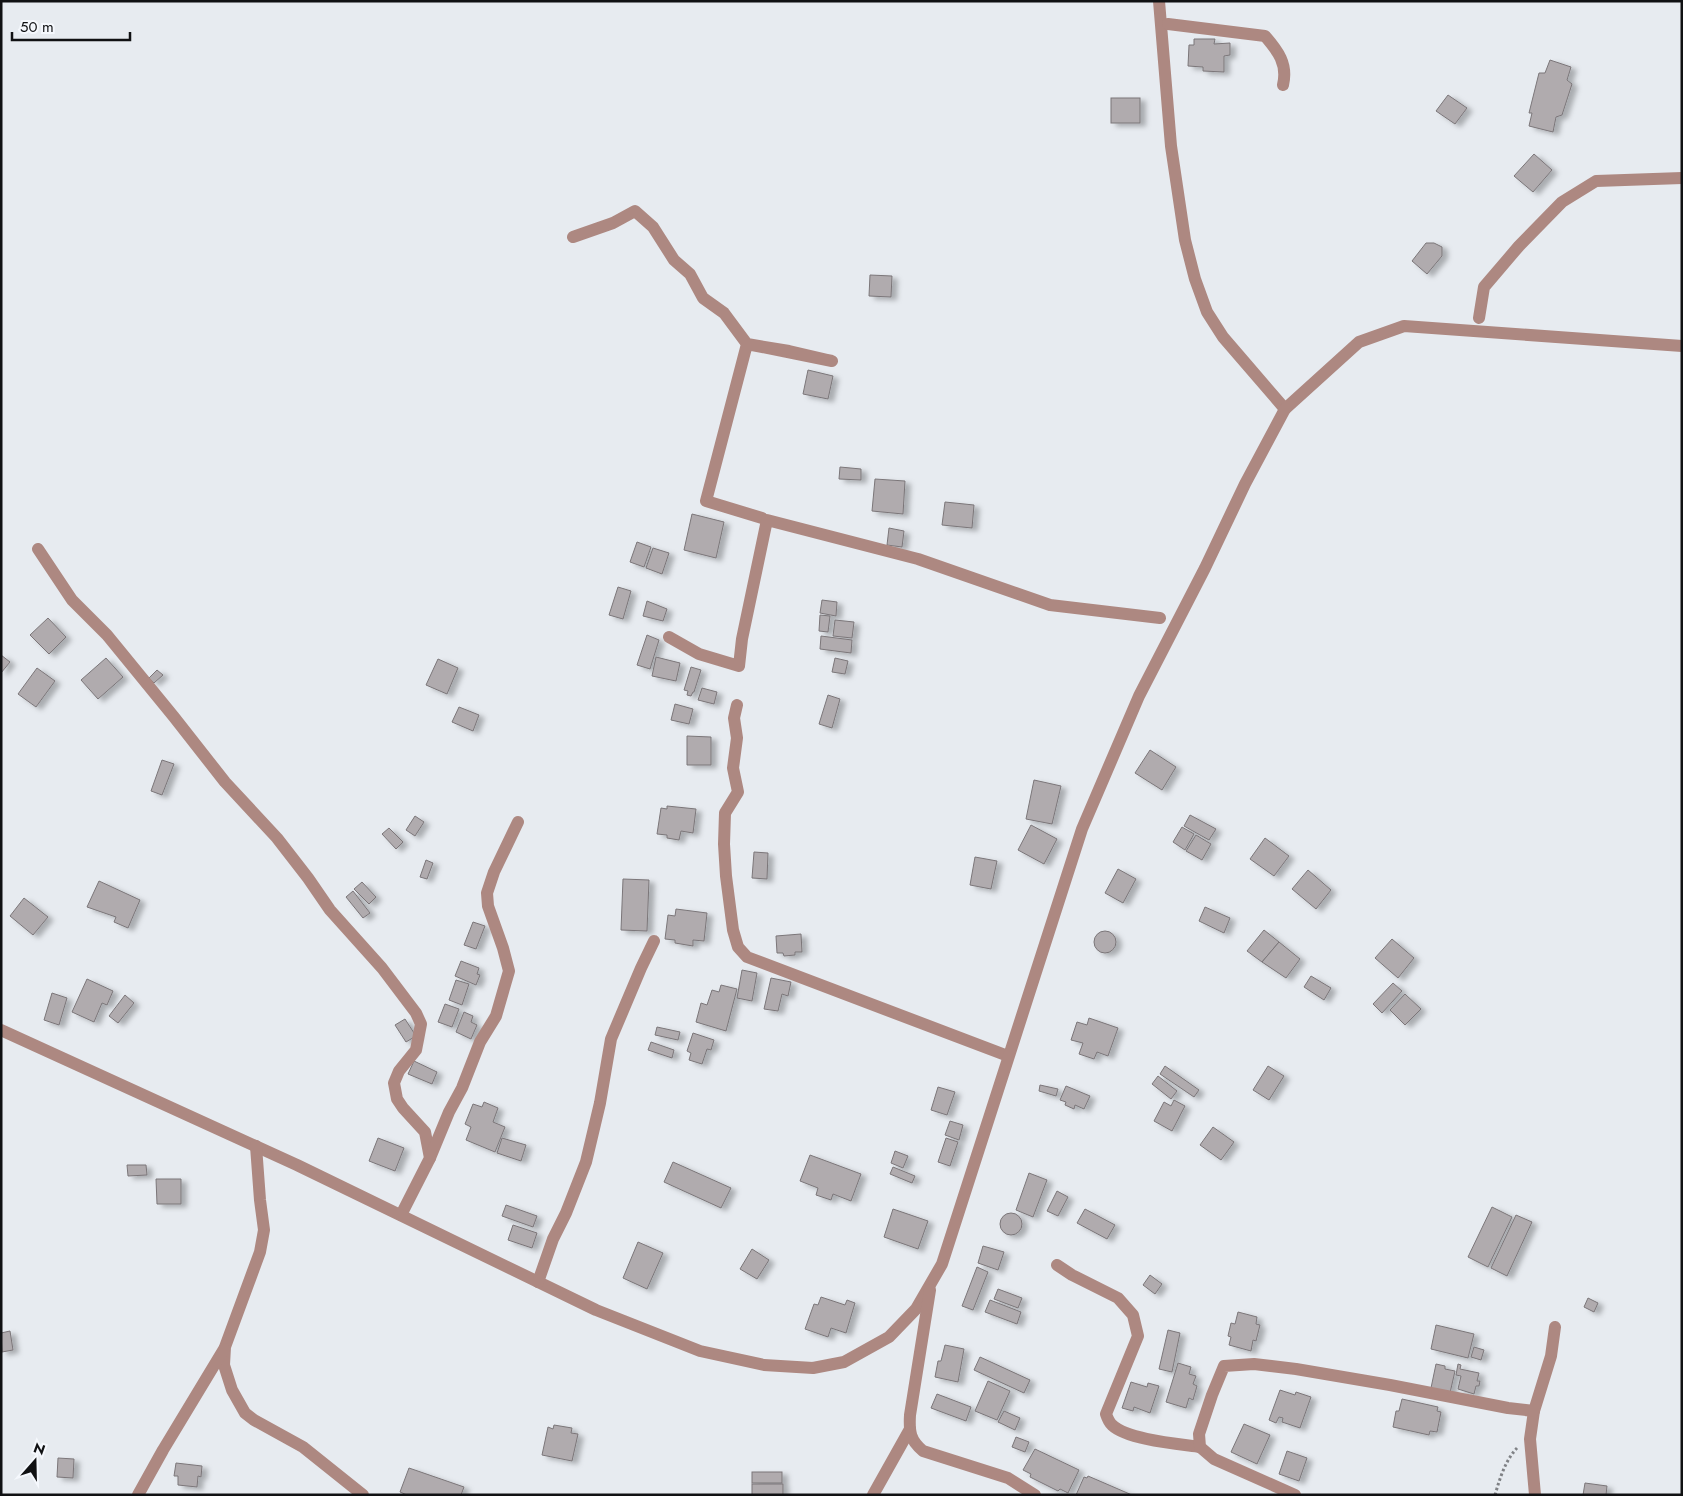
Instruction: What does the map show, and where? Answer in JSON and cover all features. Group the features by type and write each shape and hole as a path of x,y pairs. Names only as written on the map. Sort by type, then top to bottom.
{"street":[{"path":"1159,1 1171,146 1185,240 1194,279 1207,312 1223,337 1285,409"},
{"path":"1168,24 1265,36 1281,55 1283,85"},
{"path":"1479,318 1484,287 1519,246 1562,202 1596,180 1682,178"},
{"path":"573,237 613,223 635,211 653,227 674,260 690,274 703,298 724,313 746,344 823,359 832,361 746,344"},
{"path":"1,1030 256,1146 596,1310 700,1351 764,1365 812,1368 844,1362 889,1337 916,1309 942,1264 1082,829 1139,696 1245,484 1285,409 1359,342 1404,326 1682,346"},
{"path":"746,344 706,501 762,518"},
{"path":"669,637 699,654 739,666 742,640 767,520 918,559 1050,605 1160,618"},
{"path":"38,549 72,600 107,634 225,782 277,838 330,910 382,968 416,1013 421,1024 416,1050 399,1071 394,1084 397,1099 425,1132 430,1158"},
{"path":"736,705 734,718 737,738 734,768 738,792 725,813 724,844 732,930 738,947 747,957 1008,1056"},
{"path":"401,1216 462,1088 480,1042 496,1016 509,971 504,948 488,906 487,893 494,872 518,822"},
{"path":"538,1282 553,1239 566,1214 586,1162 600,1103 611,1038 654,941"},
{"path":"138,1495 225,1347 260,1252 264,1230 256,1146"},
{"path":"1057,1265 1072,1275 1118,1298 1133,1315 1138,1336 1106,1414 1112,1425 1127,1433 1160,1442 1200,1447 1214,1459 1295,1495"},
{"path":"873,1495 910,1428 931,1282"},
{"path":"1535,1495 1531,1454 1531,1427 1534,1410 1551,1356 1555,1327"},
{"path":"225,1347 224,1365 232,1390 245,1413 302,1447 363,1495"},
{"path":"1200,1447 1199,1434 1224,1366 1254,1364 1296,1369 1390,1384 1508,1408 1534,1410"},
{"path":"910,1428 914,1444 923,1451 1008,1478 1035,1495"}],"path":[{"path":"1495,1495 1510,1456 1531,1427"}],"building":[{"path":"1194,39 1215,39 1214,44 1230,43 1230,55 1224,56 1224,72 1203,71 1203,67 1188,66 1189,45 1194,45"},
{"path":"1550,60 1571,67 1567,80 1572,84 1562,115 1556,117 1553,132 1529,126 1532,113 1529,113 1539,73 1545,73"},
{"path":"1448,95 1467,108 1455,124 1436,111"},
{"path":"1111,98 1140,98 1140,123 1111,123"},
{"path":"1534,154 1552,170 1533,192 1514,176"},
{"path":"1426,243 1434,243 1442,247 1442,256 1427,274 1412,261"},
{"path":"870,275 892,276 891,297 869,296"},
{"path":"808,370 833,376 828,399 803,394"},
{"path":"840,467 861,469 861,480 839,479"},
{"path":"875,479 905,481 903,514 872,511"},
{"path":"945,502 974,505 972,528 942,525"},
{"path":"692,514 724,522 716,558 684,550"},
{"path":"889,528 904,531 902,547 887,545"},
{"path":"637,542 651,547 644,567 630,562"},
{"path":"653,548 669,553 662,574 646,568"},
{"path":"618,587 631,591 623,619 609,615"},
{"path":"822,600 837,602 836,616 820,613"},
{"path":"647,601 667,609 663,621 643,616"},
{"path":"820,615 830,616 828,632 819,631"},
{"path":"48,618 66,637 49,654 30,635"},
{"path":"835,620 854,622 852,638 833,636"},
{"path":"647,635 659,640 650,669 637,665"},
{"path":"821,636 852,640 851,653 820,649"},
{"path":"1,655 10,662 1,673"},
{"path":"656,657 680,663 676,681 652,676"},
{"path":"106,658 123,677 98,699 81,680"},
{"path":"835,658 848,661 845,674 832,672"},
{"path":"438,659 458,668 447,694 426,685"},
{"path":"691,667 701,670 691,696 687,695 688,691 684,690"},
{"path":"37,668 55,681 36,707 18,694"},
{"path":"157,670 163,675 154,683 149,678"},
{"path":"702,688 717,692 714,704 698,700"},
{"path":"828,695 840,699 832,728 819,724"},
{"path":"675,704 693,709 689,724 671,720"},
{"path":"459,707 479,715 473,731 452,722"},
{"path":"687,736 711,737 711,765 687,765"},
{"path":"1150,750 1176,767 1162,790 1135,773"},
{"path":"162,760 174,764 162,795 151,791"},
{"path":"1034,780 1061,786 1052,824 1026,819"},
{"path":"667,806 696,809 693,833 681,831 679,840 667,838 667,835 657,834 661,808 667,809"},
{"path":"1190,815 1216,829 1209,840 1184,826"},
{"path":"415,816 424,822 415,836 406,830"},
{"path":"1031,825 1057,839 1044,864 1018,850"},
{"path":"1182,827 1194,834 1185,850 1173,842"},
{"path":"389,828 403,842 396,849 382,834"},
{"path":"1196,835 1211,844 1202,860 1186,851"},
{"path":"1265,838 1289,856 1274,876 1250,859"},
{"path":"754,852 768,853 767,879 752,878"},
{"path":"975,857 997,861 991,889 970,885"},
{"path":"426,860 433,863 427,879 420,877"},
{"path":"1118,869 1136,879 1123,903 1105,893"},
{"path":"1308,870 1331,890 1316,909 1292,889"},
{"path":"623,879 649,880 647,931 621,930"},
{"path":"99,881 140,900 128,928 114,922 116,917 87,907"},
{"path":"362,882 376,897 369,904 354,889"},
{"path":"353,891 370,913 363,918 346,897"},
{"path":"24,898 48,917 33,935 10,916"},
{"path":"1205,907 1230,918 1224,933 1199,921"},
{"path":"676,909 707,913 704,941 693,940 693,946 665,939 668,915 675,916"},
{"path":"473,922 485,926 476,949 464,945"},
{"path":"1264,930 1279,942 1262,962 1247,951"},
{"path":"1105,931 1113,934 1116,942 1113,950 1105,953 1097,950 1094,942 1097,934"},
{"path":"801,934 802,952 795,952 795,955 784,956 783,953 777,953 776,936"},
{"path":"1392,939 1414,958 1398,978 1375,958"},
{"path":"1279,942 1300,959 1286,978 1262,962"},
{"path":"461,961 479,968 477,974 480,975 476,985 455,976"},
{"path":"742,970 757,973 752,1001 737,998"},
{"path":"1311,976 1331,988 1324,1000 1304,987"},
{"path":"771,978 791,982 788,996 782,994 778,1011 764,1009"},
{"path":"87,979 113,991 107,1005 102,1003 94,1022 72,1012"},
{"path":"456,980 469,984 462,1005 449,1000"},
{"path":"1393,983 1402,991 1382,1013 1373,1004"},
{"path":"721,985 737,989 726,1031 696,1022 701,1003 707,1005 712,990 719,992"},
{"path":"52,993 67,998 59,1025 44,1020"},
{"path":"1405,994 1421,1009 1405,1025 1390,1010"},
{"path":"125,995 134,1003 118,1023 109,1016"},
{"path":"445,1004 459,1009 452,1027 438,1022"},
{"path":"464,1012 473,1016 471,1022 477,1025 471,1039 456,1032"},
{"path":"1089,1018 1118,1028 1108,1056 1097,1052 1094,1059 1079,1054 1083,1043 1071,1040 1077,1022 1087,1025"},
{"path":"405,1019 416,1036 406,1042 395,1025"},
{"path":"657,1027 680,1032 678,1040 655,1035"},
{"path":"693,1033 714,1040 711,1050 707,1049 702,1064 689,1060 691,1053 687,1051"},
{"path":"651,1042 674,1050 672,1058 648,1050"},
{"path":"414,1061 437,1072 432,1084 408,1074"},
{"path":"1165,1066 1199,1090 1194,1097 1160,1074"},
{"path":"1268,1066 1284,1076 1269,1100 1253,1090"},
{"path":"1158,1076 1177,1091 1171,1099 1152,1084"},
{"path":"1040,1085 1058,1089 1056,1096 1039,1091"},
{"path":"1066,1086 1090,1096 1084,1109 1075,1105 1074,1109 1065,1105 1066,1102 1060,1100"},
{"path":"938,1087 955,1092 947,1115 931,1110"},
{"path":"1174,1100 1185,1106 1172,1131 1154,1121 1164,1102 1171,1106"},
{"path":"484,1102 498,1108 493,1122 505,1127 495,1152 466,1140 471,1127 465,1124 473,1104 482,1107"},
{"path":"950,1121 963,1125 959,1140 945,1135"},
{"path":"1213,1127 1234,1142 1221,1160 1200,1145"},
{"path":"378,1138 404,1148 395,1171 369,1161"},
{"path":"502,1138 526,1145 521,1161 497,1153"},
{"path":"946,1138 958,1142 950,1166 938,1162"},
{"path":"895,1151 908,1156 903,1168 891,1163"},
{"path":"810,1155 861,1174 851,1201 833,1194 831,1200 816,1195 818,1188 800,1181"},
{"path":"673,1162 731,1188 721,1208 664,1182"},
{"path":"127,1165 146,1165 147,1175 128,1176"},
{"path":"893,1167 915,1176 912,1183 890,1174"},
{"path":"1029,1173 1047,1180 1033,1217 1016,1210"},
{"path":"156,1179 181,1179 181,1204 157,1204"},
{"path":"1057,1191 1068,1197 1058,1216 1047,1211"},
{"path":"506,1205 537,1216 533,1227 502,1216"},
{"path":"1492,1207 1512,1217 1488,1267 1468,1257"},
{"path":"893,1209 928,1221 918,1249 884,1237"},
{"path":"1085,1209 1115,1225 1107,1239 1077,1223"},
{"path":"1011,1213 1019,1216 1022,1224 1019,1232 1011,1235 1003,1232 1000,1224 1003,1216"},
{"path":"1516,1215 1532,1222 1507,1276 1491,1268"},
{"path":"513,1225 537,1233 532,1248 508,1240"},
{"path":"638,1242 663,1253 647,1289 623,1278"},
{"path":"983,1246 1004,1252 998,1270 978,1263"},
{"path":"752,1249 769,1260 757,1279 740,1269"},
{"path":"977,1267 988,1272 973,1310 962,1306"},
{"path":"1150,1275 1162,1284 1155,1294 1143,1285"},
{"path":"998,1289 1022,1298 1018,1308 994,1299"},
{"path":"821,1297 845,1305 847,1300 855,1303 846,1333 831,1328 828,1337 805,1329 814,1304 818,1305"},
{"path":"1588,1298 1598,1303 1594,1312 1584,1307"},
{"path":"990,1300 1021,1312 1017,1324 985,1312"},
{"path":"1238,1312 1257,1317 1256,1324 1260,1325 1256,1341 1253,1340 1251,1351 1229,1345 1231,1337 1228,1336 1231,1323 1235,1324"},
{"path":"1436,1325 1474,1334 1468,1358 1431,1349"},
{"path":"1168,1330 1180,1333 1172,1372 1159,1369"},
{"path":"10,1331 13,1350 2,1352 1,1333"},
{"path":"945,1345 964,1349 958,1382 935,1377 938,1361 941,1361"},
{"path":"1474,1347 1484,1350 1481,1360 1471,1357"},
{"path":"980,1357 1030,1380 1024,1393 974,1370"},
{"path":"1178,1363 1191,1367 1189,1374 1196,1376 1193,1384 1197,1386 1193,1400 1189,1398 1186,1408 1166,1402"},
{"path":"1436,1364 1445,1366 1445,1369 1455,1371 1450,1393 1431,1388"},
{"path":"1458,1364 1461,1365 1460,1369 1479,1373 1477,1381 1480,1381 1479,1386 1476,1386 1474,1394 1458,1389 1461,1376 1456,1375"},
{"path":"988,1381 1010,1391 997,1420 975,1411"},
{"path":"1131,1382 1147,1387 1148,1383 1159,1386 1150,1413 1134,1407 1133,1411 1122,1408"},
{"path":"1280,1390 1295,1395 1296,1392 1311,1397 1300,1428 1282,1422 1283,1418 1279,1417 1276,1423 1269,1420"},
{"path":"937,1394 971,1407 966,1421 931,1408"},
{"path":"1402,1399 1438,1407 1437,1411 1441,1412 1437,1432 1430,1431 1429,1435 1393,1427 1396,1411 1399,1411"},
{"path":"1004,1411 1020,1418 1015,1430 998,1422"},
{"path":"1244,1424 1270,1435 1257,1464 1231,1452"},
{"path":"554,1425 572,1428 571,1433 578,1434 572,1461 542,1455 548,1427 553,1429"},
{"path":"1016,1437 1029,1442 1025,1452 1012,1447"},
{"path":"1035,1449 1079,1470 1068,1493 1060,1489 1058,1491 1030,1477 1031,1474 1023,1470"},
{"path":"1287,1451 1307,1458 1299,1481 1279,1474"},
{"path":"58,1458 74,1459 73,1478 57,1477"},
{"path":"176,1463 202,1466 201,1477 198,1476 197,1487 178,1485 178,1476 174,1476"},
{"path":"409,1468 464,1487 461,1495 407,1495 400,1492"},
{"path":"752,1472 782,1472 782,1483 752,1483"},
{"path":"1088,1476 1132,1495 1076,1495 1084,1477 1087,1478"},
{"path":"1585,1483 1607,1486 1606,1495 1583,1495"},
{"path":"752,1484 783,1484 783,1495 752,1495"}]}
